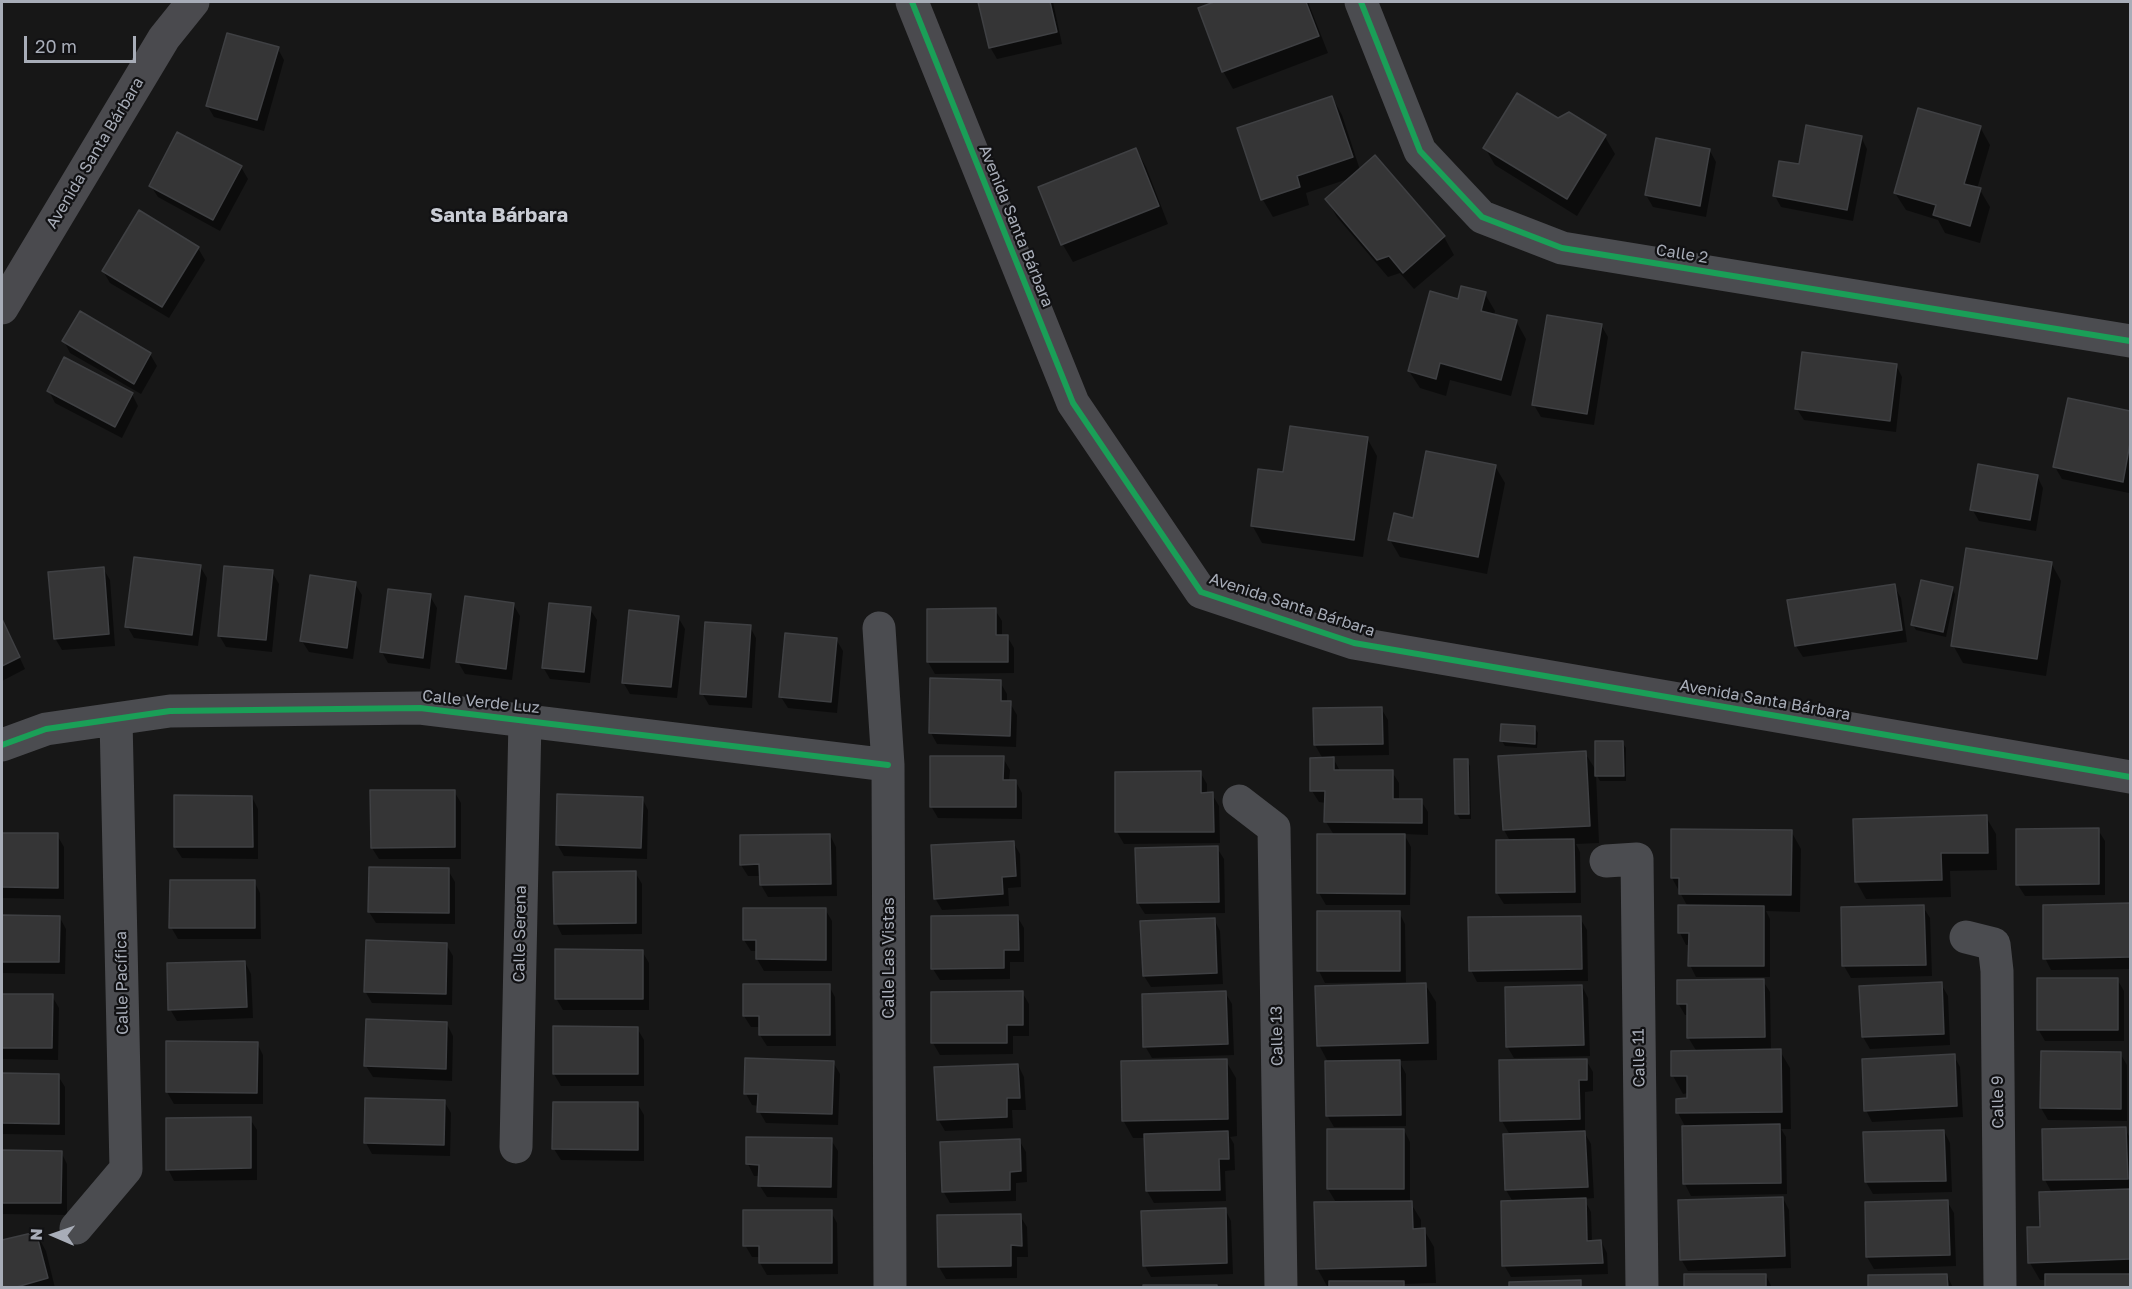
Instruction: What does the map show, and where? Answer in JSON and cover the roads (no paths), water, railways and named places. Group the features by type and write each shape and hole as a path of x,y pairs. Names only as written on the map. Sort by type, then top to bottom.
{"street":[{"name":"Avenida Santa Bárbara","path":"2,308 164,38 193,2"},
{"name":"Avenida Santa Bárbara","path":"912,2 1073,403 1201,592 1354,643 2130,777"},
{"name":"Calle 2","path":"1361,2 1420,151 1482,217 1562,248 2130,341"},
{"name":"Calle Las Vistas","path":"879,628 888,765 890,1287"},
{"name":"Calle Verde Luz","path":"2,745 46,729 170,711 420,708 888,765"},
{"name":"Calle Pacífica","path":"76,1228 126,1169 116,719"},
{"name":"Calle Serena","path":"516,1147 525,720"},
{"name":"Calle 13","path":"1239,801 1274,828 1281,1287"},
{"name":"Calle 11","path":"1606,861 1636,859 1642,1287"},
{"name":"Calle 9","path":"1966,937 1994,944 1997,971 2000,1287"}],"district":[{"name":"Santa Bárbara","path":"499,216"}]}
